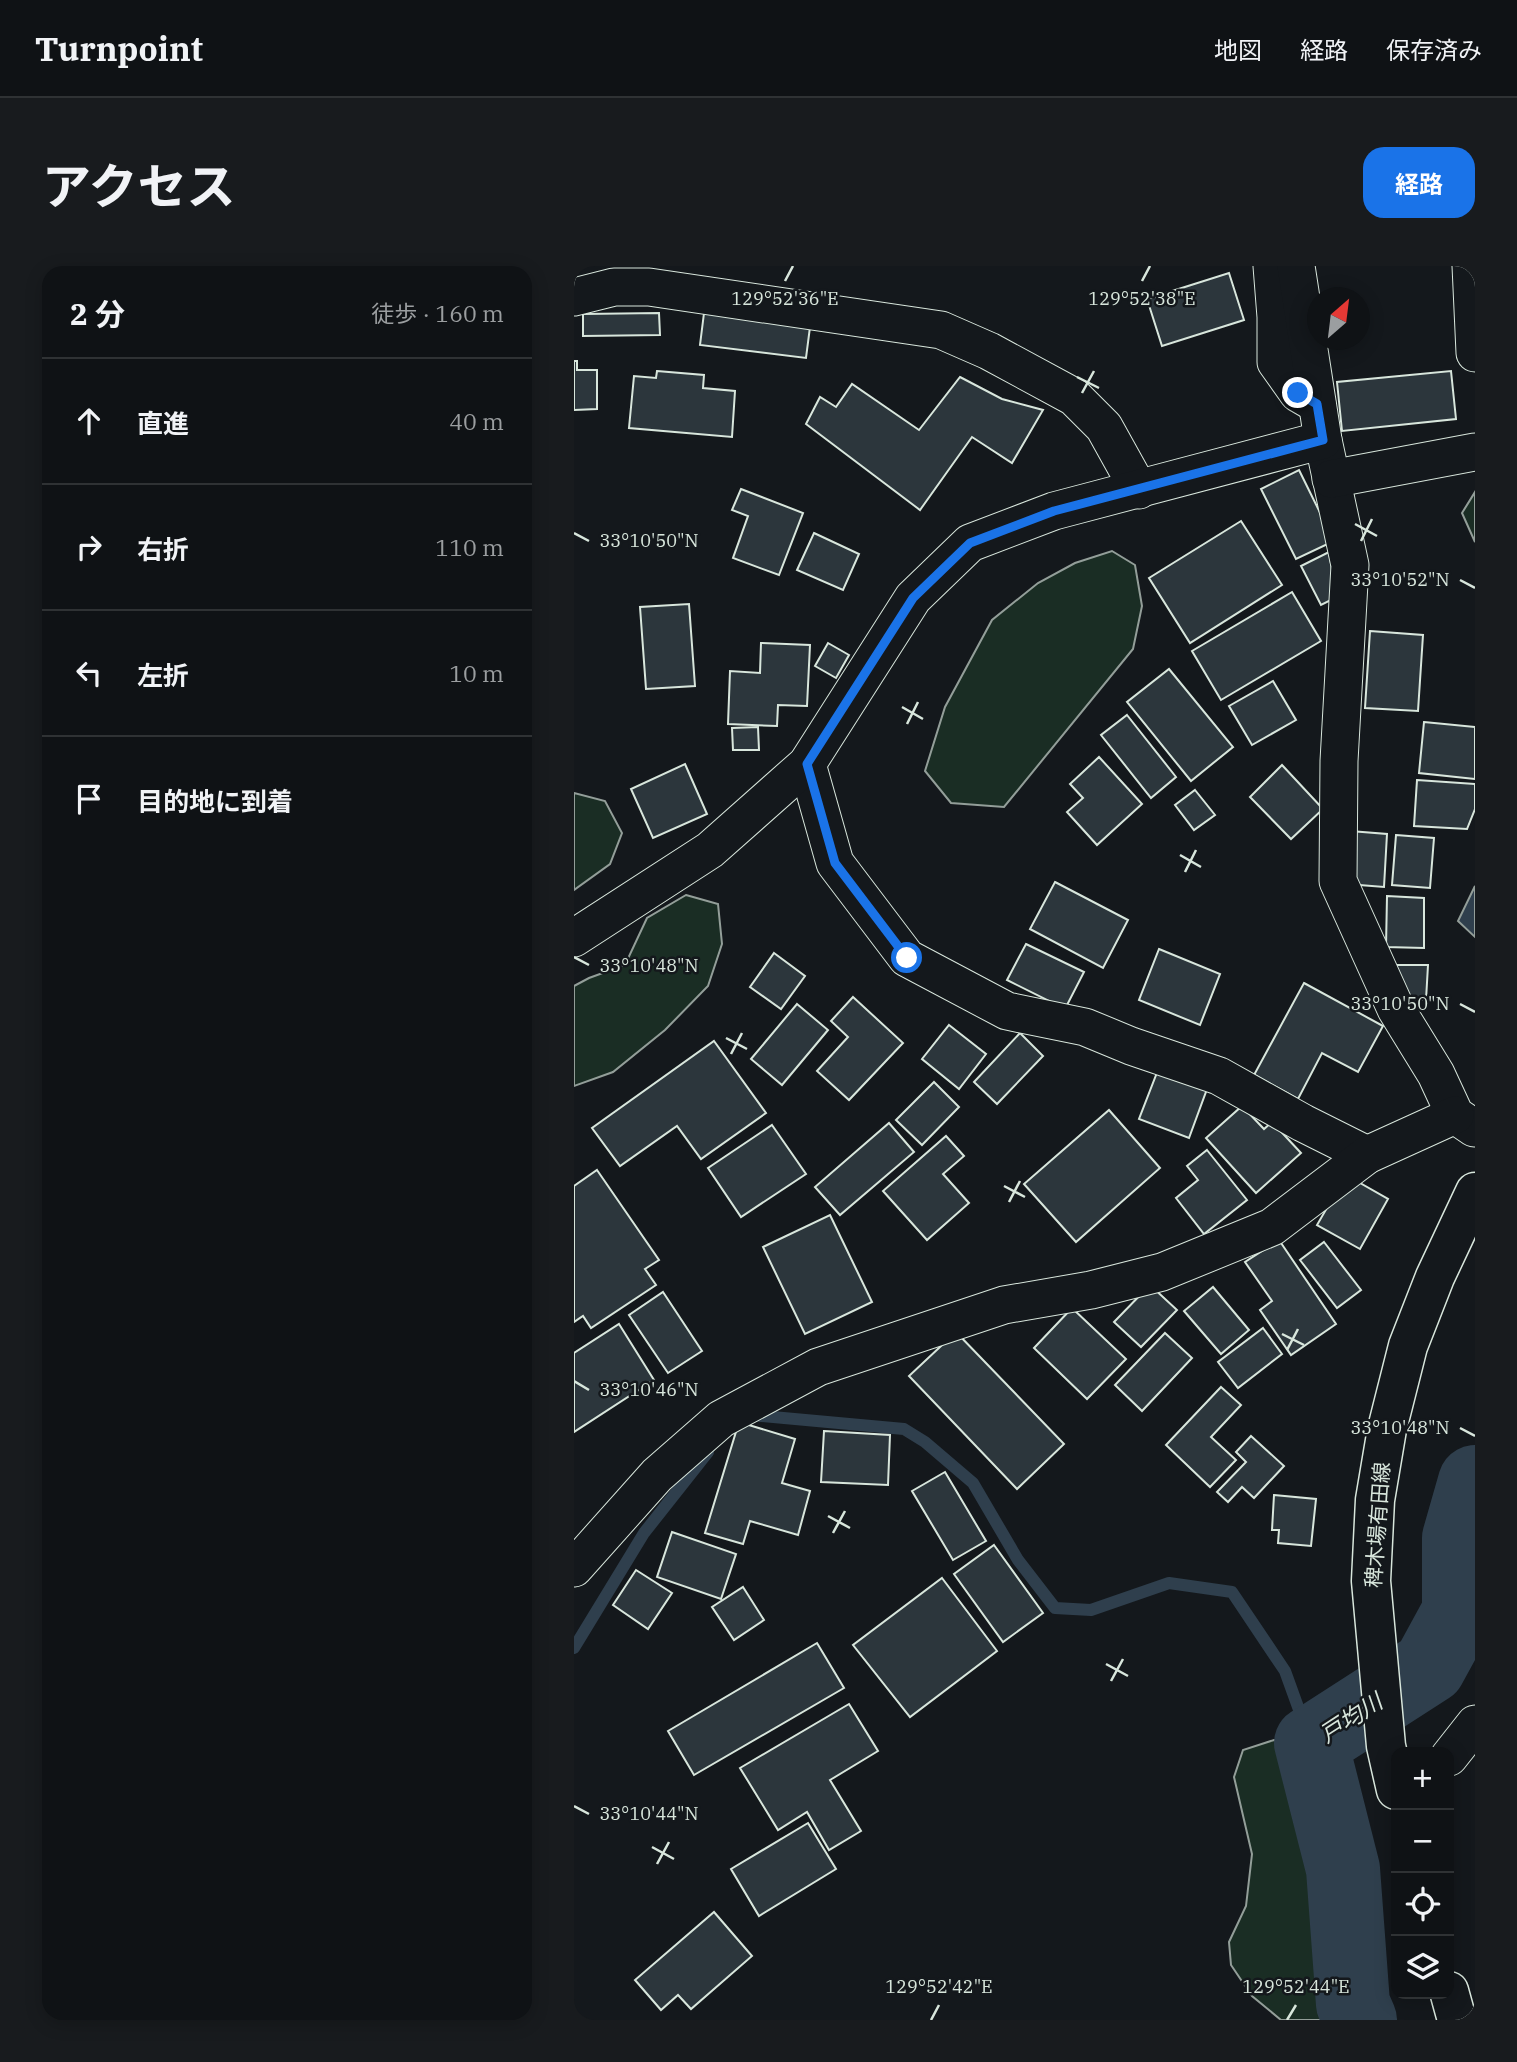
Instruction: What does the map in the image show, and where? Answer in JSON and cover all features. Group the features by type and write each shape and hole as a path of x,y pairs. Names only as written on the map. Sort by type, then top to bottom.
{"main road":[{"name":"稗木場有田線","path":"1391,1758 1377,1660 1371,1581 1375,1500 1387,1429 1408,1346 1435,1277 1475,1192"},
{"path":"1451,1999 1457,2020"}],"street":[{"path":"1272,266 1276,362 1298,393 1317,404"},
{"path":"574,1568 657,1475 721,1419 818,1367 1004,1306 1091,1290 1162,1272 1272,1227 1367,1155 1465,1122 1396,1009 1338,881 1339,761 1350,565 1323,440 1296,266"},
{"path":"1471,266 1475,353"},
{"path":"574,297 614,287 649,287 698,280 941,330 989,351 1074,397 1104,426 1139,490"},
{"path":"574,938 710,850 807,764 913,598 970,543 1054,511 1323,440"},
{"path":"1331,479 1475,452"},
{"path":"807,764 835,863 907,958 1007,1011 1085,1027 1130,1046 1219,1076 1367,1155"},
{"path":"1454,1751 1475,1724"}],"green space":[{"path":"1475,492 1475,542 1462,513"},
{"path":"1112,551 1135,565 1142,606 1133,649 1004,807 951,803 925,771 945,707 992,620 1038,583 1075,563"},
{"path":"574,793 605,801 622,833 610,864 574,890"},
{"path":"686,895 718,904 722,944 708,986 665,1030 613,1072 574,1086 574,986 625,965 647,918"},
{"path":"1274,1740 1300,1753 1312,1787 1334,2020 1281,2020 1252,1996 1231,1965 1229,1942 1246,1906 1252,1854 1234,1777 1243,1750"}],"water":[{"path":"1475,886 1475,937 1458,921"}],"building":[{"path":"1229,273 1244,320 1162,346 1147,299"},
{"path":"659,313 660,335 583,336 583,314"},
{"path":"704,313 810,327 806,358 700,345"},
{"path":"574,361 577,361 577,370 597,370 597,409 574,410"},
{"path":"657,371 704,375 703,388 735,391 732,437 629,428 634,376 656,378"},
{"path":"1451,371 1456,419 1342,431 1337,382"},
{"path":"960,377 1002,399 1043,410 1012,463 972,437 920,510 806,424 820,397 836,407 852,384 919,430"},
{"path":"1299,470 1334,541 1296,559 1261,489"},
{"path":"741,489 803,513 779,575 733,558 748,516 732,510"},
{"path":"1241,521 1282,585 1190,643 1149,578"},
{"path":"814,533 859,554 843,590 797,570"},
{"path":"1329,552 1337,597 1321,605 1301,566"},
{"path":"1292,592 1321,641 1221,700 1192,651"},
{"path":"689,604 695,686 646,689 640,607"},
{"path":"1370,631 1423,635 1418,711 1365,708"},
{"path":"761,643 810,645 807,706 778,705 777,726 728,724 730,671 760,673"},
{"path":"828,643 849,655 836,678 815,666"},
{"path":"1169,669 1233,747 1191,781 1127,702"},
{"path":"1273,681 1296,720 1252,745 1229,706"},
{"path":"1127,715 1176,777 1151,798 1101,735"},
{"path":"1424,722 1475,727 1475,779 1419,773"},
{"path":"758,727 759,750 733,750 732,728"},
{"path":"1099,757 1142,804 1097,845 1067,812 1083,798 1070,784"},
{"path":"685,764 707,814 653,838 631,789"},
{"path":"1282,765 1323,809 1291,839 1250,797"},
{"path":"1417,780 1475,784 1475,809 1467,829 1414,826"},
{"path":"1195,790 1215,815 1194,830 1175,805"},
{"path":"1350,831 1387,834 1384,887 1347,884"},
{"path":"1396,835 1434,838 1430,888 1392,885"},
{"path":"1055,882 1128,920 1103,968 1030,929"},
{"path":"1387,896 1424,898 1424,948 1386,947"},
{"path":"1026,944 1084,972 1065,1009 1007,980"},
{"path":"1159,949 1220,974 1200,1025 1139,1000"},
{"path":"774,953 805,976 781,1009 750,987"},
{"path":"1392,965 1428,965 1426,1000 1405,1000"},
{"path":"1304,983 1383,1026 1358,1072 1322,1053 1298,1099 1254,1075"},
{"path":"853,997 903,1043 849,1100 817,1071 848,1037 831,1021"},
{"path":"797,1004 828,1030 782,1085 751,1059"},
{"path":"949,1025 986,1054 959,1089 922,1059"},
{"path":"1020,1033 1043,1056 997,1104 974,1082"},
{"path":"714,1041 766,1113 701,1159 677,1126 620,1166 592,1128"},
{"path":"1158,1070 1207,1089 1189,1138 1139,1119"},
{"path":"934,1082 959,1107 922,1145 896,1120"},
{"path":"1242,1106 1264,1129 1272,1122 1301,1153 1256,1193 1206,1138"},
{"path":"1109,1110 1160,1168 1076,1242 1024,1184"},
{"path":"889,1123 914,1152 840,1215 815,1187"},
{"path":"772,1125 806,1174 741,1217 708,1168"},
{"path":"946,1136 964,1156 943,1174 969,1203 927,1240 883,1191"},
{"path":"1207,1150 1247,1200 1204,1234 1176,1198 1198,1180 1187,1166"},
{"path":"597,1170 659,1260 645,1269 656,1285 591,1328 583,1316 574,1322 574,1186"},
{"path":"1346,1175 1388,1199 1360,1249 1317,1225"},
{"path":"830,1215 872,1302 805,1334 763,1247"},
{"path":"1279,1240 1336,1324 1291,1355 1260,1310 1272,1301 1245,1262"},
{"path":"1324,1242 1361,1290 1337,1308 1300,1260"},
{"path":"1150,1285 1177,1310 1141,1347 1114,1322"},
{"path":"1213,1287 1249,1330 1221,1354 1184,1311"},
{"path":"663,1292 702,1351 668,1373 629,1315"},
{"path":"1072,1308 1126,1359 1087,1399 1034,1348"},
{"path":"619,1324 654,1380 574,1432 574,1353"},
{"path":"1263,1328 1282,1354 1238,1388 1218,1362"},
{"path":"956,1332 1064,1444 1017,1489 909,1376"},
{"path":"1165,1333 1192,1358 1142,1411 1115,1385"},
{"path":"1221,1387 1241,1405 1211,1437 1236,1460 1210,1487 1166,1445"},
{"path":"739,1422 795,1439 782,1483 810,1491 798,1535 750,1521 743,1544 705,1533"},
{"path":"824,1431 890,1435 888,1485 821,1482"},
{"path":"1251,1436 1284,1466 1254,1498 1242,1487 1228,1502 1217,1492 1246,1462 1236,1452"},
{"path":"945,1472 986,1541 953,1560 912,1491"},
{"path":"1274,1495 1316,1499 1311,1546 1278,1543 1279,1530 1272,1530"},
{"path":"672,1532 736,1554 721,1599 657,1577"},
{"path":"994,1545 1043,1613 1003,1642 954,1574"},
{"path":"636,1570 672,1593 648,1629 613,1605"},
{"path":"942,1578 997,1651 910,1717 853,1645"},
{"path":"743,1587 764,1620 734,1640 712,1607"},
{"path":"817,1643 844,1688 694,1775 668,1731"},
{"path":"849,1704 878,1751 830,1780 861,1831 829,1850 807,1812 778,1830 740,1768"},
{"path":"808,1823 836,1869 759,1916 731,1869"},
{"path":"714,1912 752,1956 691,2009 678,1995 661,2010 635,1980"}],"waterway":[{"path":"751,1415 904,1429 925,1442 973,1483 1018,1560 1055,1608 1091,1610 1169,1583 1232,1592 1285,1671 1311,1743"},
{"path":"574,1648 644,1533 708,1452"},
{"name":"戸均川","path":"1360,2020 1353,2004 1343,1869 1311,1743 1429,1667 1459,1612 1459,1538 1475,1482"}],"route":[{"path":"907,958 835,863 807,764 913,598 970,543 1054,511 1323,440 1317,404 1298,393"}]}
